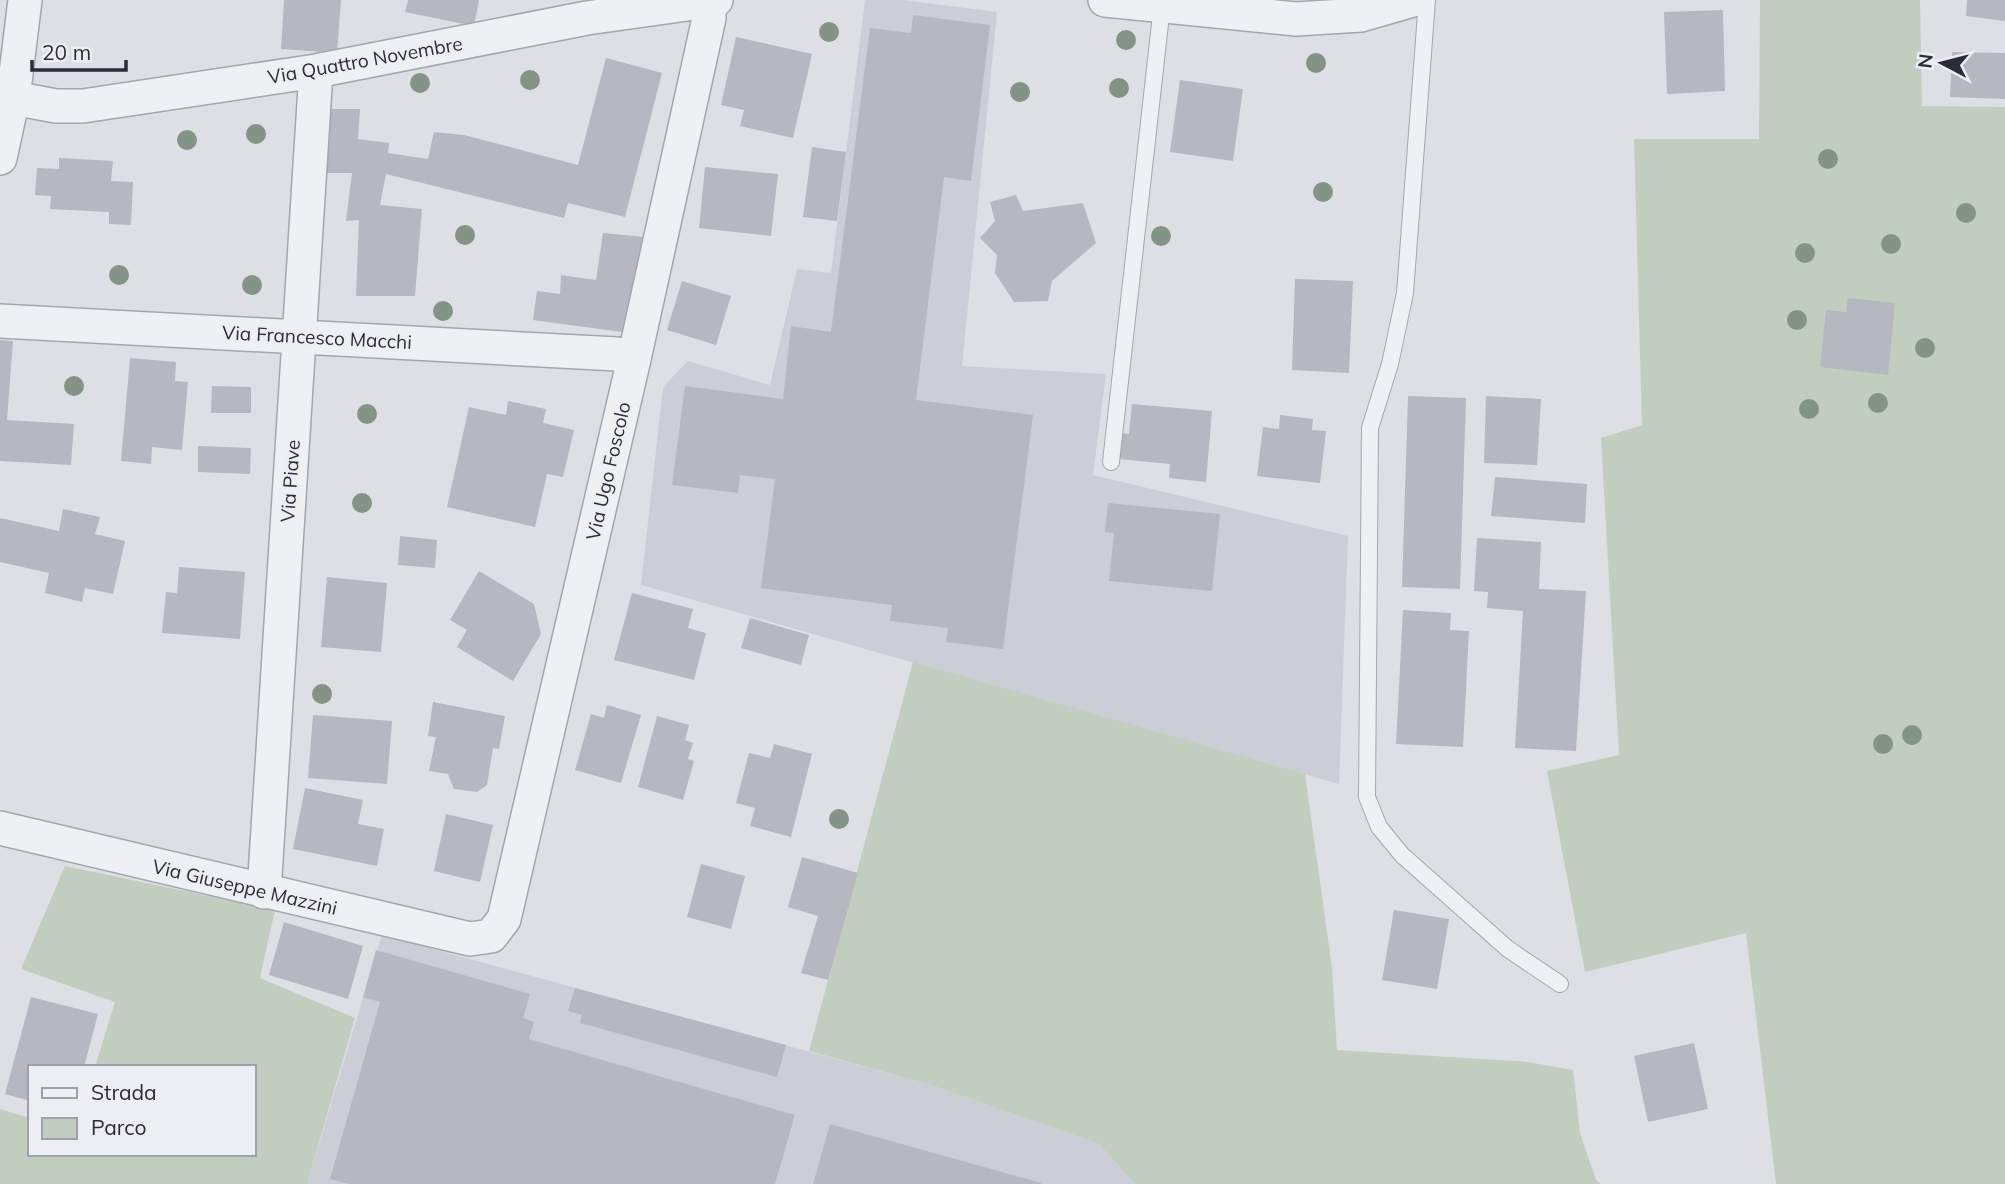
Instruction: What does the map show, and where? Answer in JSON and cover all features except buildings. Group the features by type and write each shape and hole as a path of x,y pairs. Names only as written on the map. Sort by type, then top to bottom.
{"street":[{"path":"1105,0 1296,19 1361,15 1413,0"},
{"name":"Via Quattro Novembre","path":"13,98 56,106 83,106 316,71 587,18 712,1"},
{"name":"Via Ugo Foscolo","path":"492,936 504,919 634,359 712,1"},
{"path":"0,158 13,98 16,3"},
{"name":"Via Piave","path":"264,892 316,71"},
{"name":"Via Francesco Macchi","path":"0,321 617,354 634,359"},
{"name":"Via Giuseppe Mazzini","path":"0,828 470,939 492,936"}],"lane":[{"path":"1427,0 1405,293 1390,364 1370,428 1367,797 1379,827 1402,855 1508,948 1560,984"},
{"path":"1111,462 1162,6"}],"shaded area":[{"path":"865,0 903,0 997,12 962,366 1106,374 1093,475 1348,536 1339,784 641,585 663,387 688,361 770,385 797,269 831,273"},
{"path":"382,935 931,1085 1099,1144 1135,1184 307,1184"}],"green space":[{"path":"1760,0 1920,0 1922,106 2005,107 2005,1184 1776,1184 1746,933 1585,972 1547,771 1619,755 1601,438 1642,425 1634,139 1759,139"},
{"path":"913,662 1305,774 1332,968 1337,1050 1528,1062 1573,1070 1580,1133 1596,1180 1601,1184 1135,1184 1099,1144 931,1085 809,1051"},
{"path":"65,866 275,910 260,978 355,1018 307,1184 0,1184 0,1109 28,1117 28,1156 256,1156 256,1065 96,1065 115,1002 21,969"}]}
